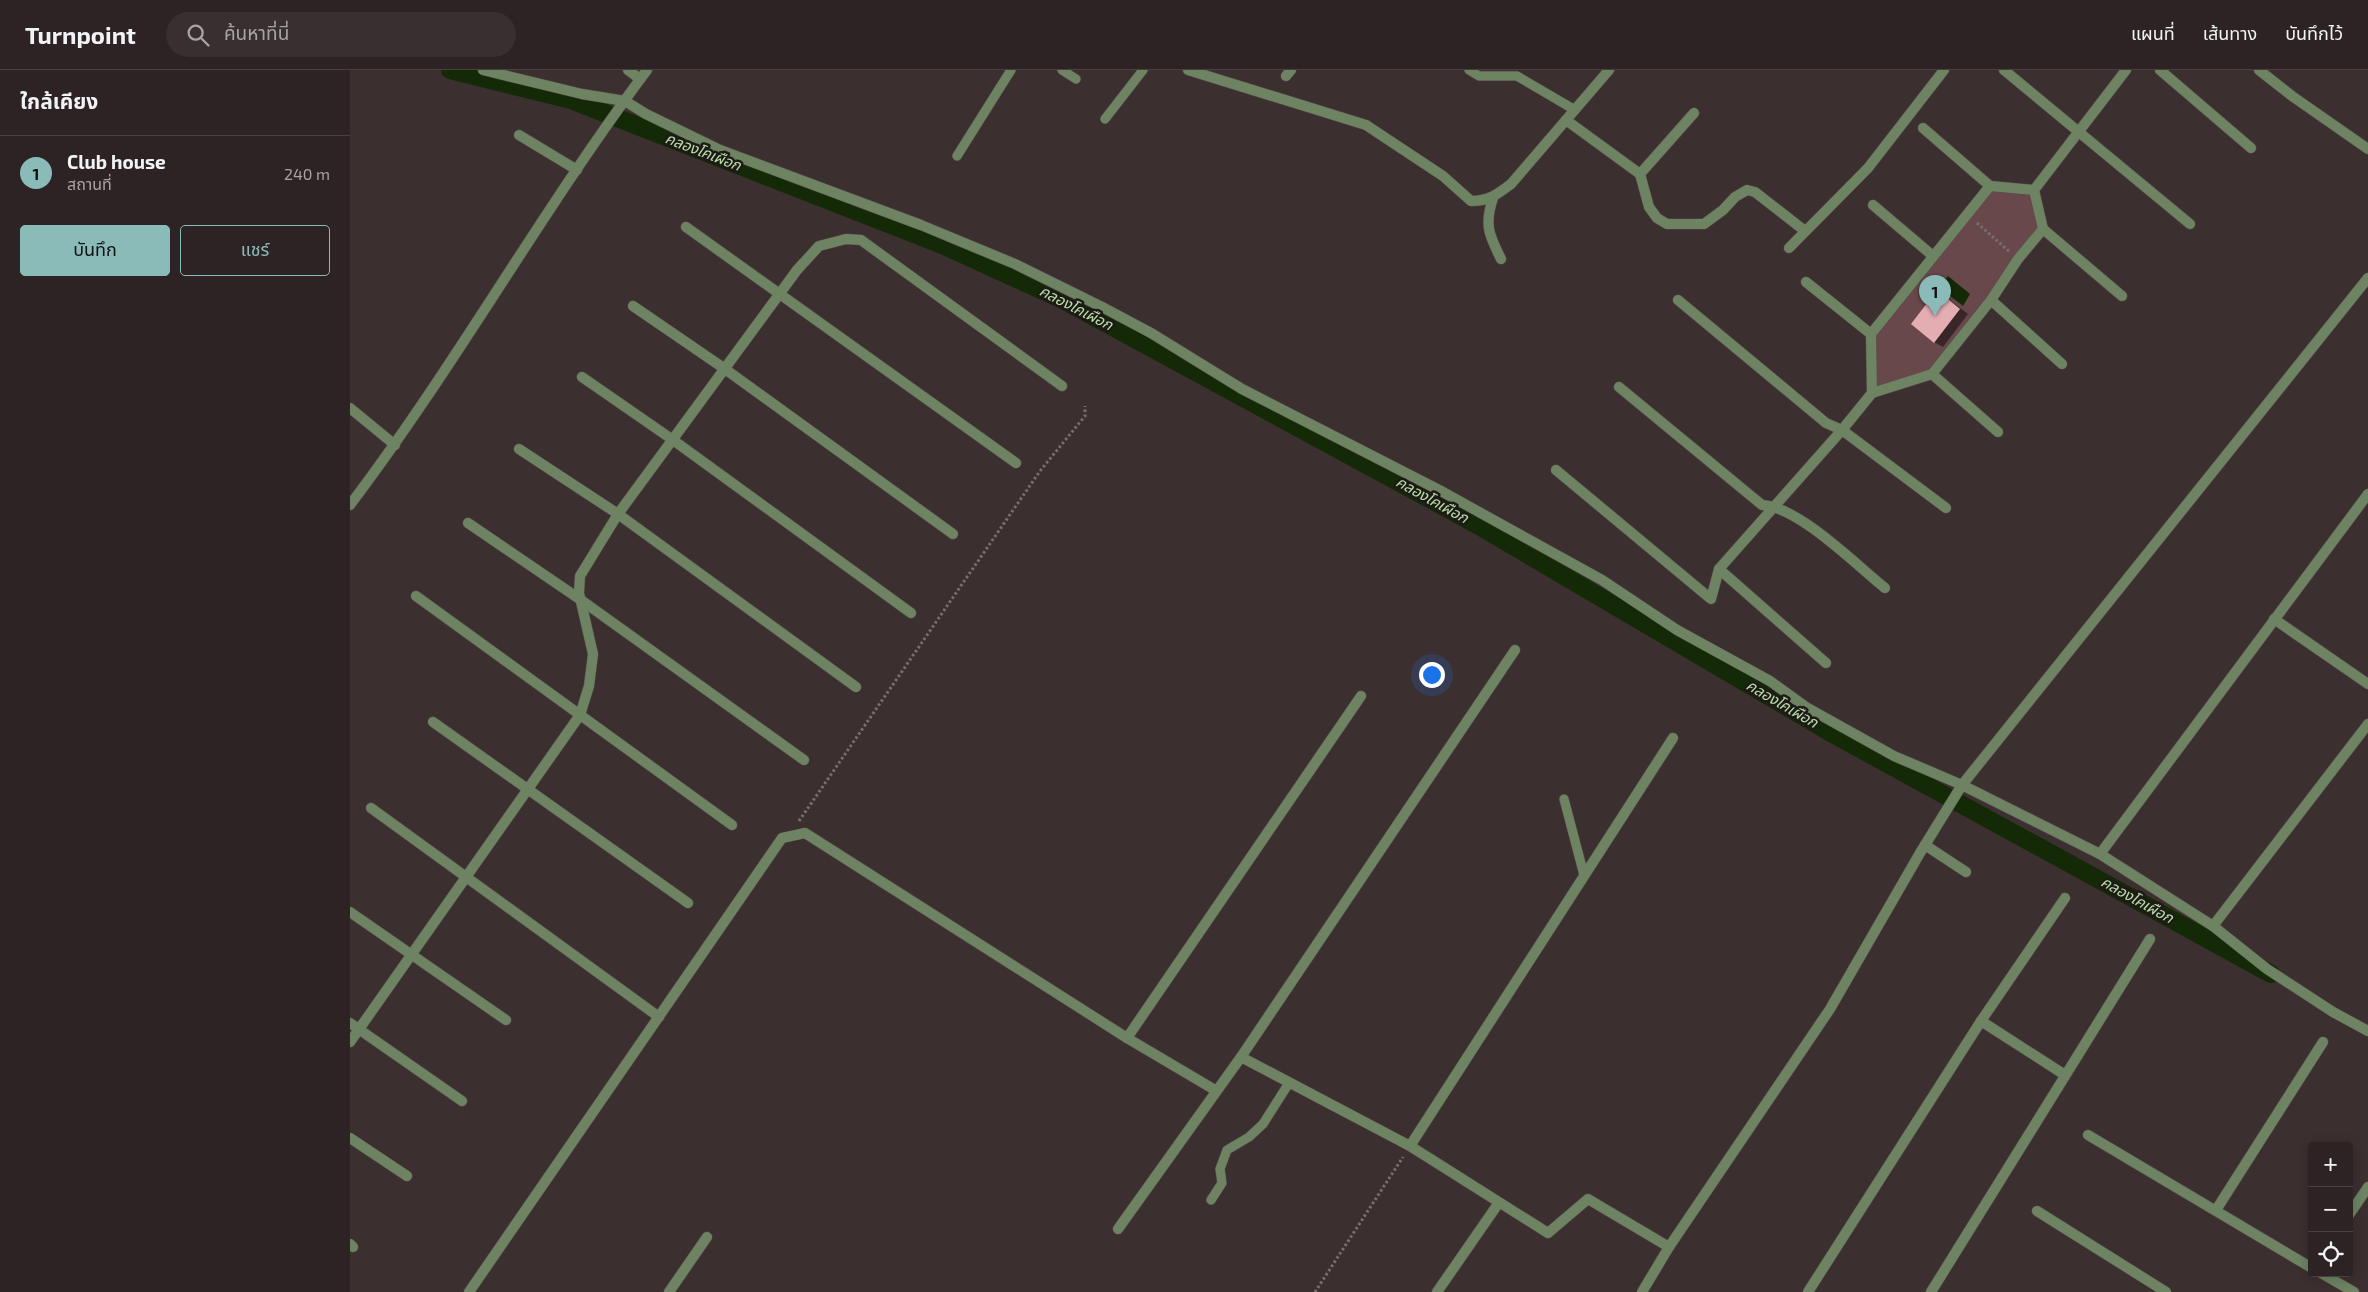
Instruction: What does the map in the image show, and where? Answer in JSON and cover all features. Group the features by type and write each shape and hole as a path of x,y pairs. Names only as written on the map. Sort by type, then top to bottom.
{"street":[{"path":"483,70 623,103 720,150 929,228 1014,264 1104,308 1151,333 1242,389 1441,491 1602,580 1677,630 1770,681 1806,707 1894,756 2100,854 2213,926 2267,969 2333,1012 2368,1031"},
{"path":"628,70 640,79"},
{"path":"350,505 395,445 608,122 647,70"},
{"path":"1188,70 1366,125 1443,176 1471,200 1493,198 1510,184 1609,70"},
{"path":"1789,248 1868,168 1944,70"},
{"path":"2004,70 2190,224"},
{"path":"2034,190 2126,70"},
{"path":"2160,70 2251,148"},
{"path":"2259,70 2292,96 2368,148"},
{"path":"1640,174 1694,113"},
{"path":"1566,120 1640,174 1649,207 1657,218 1667,224 1704,224 1723,210 1735,197 1747,190 1755,192 1805,231"},
{"path":"1923,128 1990,186 2034,190"},
{"path":"519,135 577,170"},
{"path":"1872,393 1871,334 1990,186"},
{"path":"2034,190 2043,229 2122,296"},
{"path":"1493,198 1488,213 1488,228 1501,259"},
{"path":"1873,205 1933,256"},
{"path":"686,227 1016,463"},
{"path":"1556,470 1712,599 1720,569 1872,393 1932,374 1991,300 2018,259 2043,229"},
{"path":"350,1042 580,715 589,686 593,654 581,600 580,576 618,514 797,270 819,246 846,239 861,240 1062,386"},
{"path":"1642,1292 1669,1247 1830,1009 1960,788 2368,278"},
{"path":"1806,282 1871,334"},
{"path":"1678,300 1826,422 1842,430 1946,508"},
{"path":"1991,300 2062,364"},
{"path":"633,306 725,369 953,534"},
{"path":"1932,374 1998,432"},
{"path":"582,377 673,440 911,613"},
{"path":"1619,387 1762,505 1775,506 1805,523 1885,588"},
{"path":"350,408 395,445"},
{"path":"519,449 618,514 856,687"},
{"path":"2100,854 2368,494"},
{"path":"468,523 581,600 804,760"},
{"path":"1720,569 1826,663"},
{"path":"416,596 732,825"},
{"path":"2274,619 2368,684"},
{"path":"1118,1229 1215,1090 1241,1057 1515,650"},
{"path":"1127,1038 1361,696"},
{"path":"433,722 529,788 688,903"},
{"path":"2213,926 2368,724"},
{"path":"1410,1146 1673,738"},
{"path":"371,808 659,1017"},
{"path":"469,1292 782,838 789,836 805,833 1127,1038 1215,1090"},
{"path":"1925,845 1966,872"},
{"path":"1808,1292 1981,1021 2065,898"},
{"path":"350,912 506,1020"},
{"path":"1931,1292 2150,939"},
{"path":"1981,1021 2065,1076"},
{"path":"350,1023 462,1100"},
{"path":"2216,1210 2323,1042"},
{"path":"1241,1057 1410,1146 1498,1204 1548,1233 1588,1199 1669,1247"},
{"path":"2088,1135 2308,1266"},
{"path":"350,1138 408,1176"},
{"path":"2353,1209 2368,1187"},
{"path":"1437,1292 1498,1204"},
{"path":"2037,1211 2166,1292"},
{"path":"670,1292 708,1237"},
{"path":"2329,1277 2354,1292"}],"lane":[{"path":"957,156 1012,70"},
{"path":"1062,70 1076,79"},
{"path":"1105,119 1143,70"},
{"path":"1469,70 1479,76 1517,76 1575,110"},
{"path":"1564,799 1584,875"},
{"path":"1211,1200 1222,1183 1220,1169 1227,1150 1248,1137 1262,1124 1289,1082"}],"path":[{"path":"1967,215 2018,259"},
{"path":"789,836 1040,472 1085,416 1085,406"},
{"path":"1315,1292 1410,1146"}],"shaded area":[{"path":"1990,186 2034,190 2043,229 1932,374 1872,393 1871,334"},
{"path":"1948,276 1970,294 1963,306 1939,287"}],"building":[{"path":"1937,290 1960,309 1934,343 1911,324"}],"waterway":[{"name":"คลองโคเผือก","path":"450,70 571,100 940,244 1063,300 1479,526 1831,733 2271,974"}],"place":[{"name":"Club house","path":"1935,316"}]}
